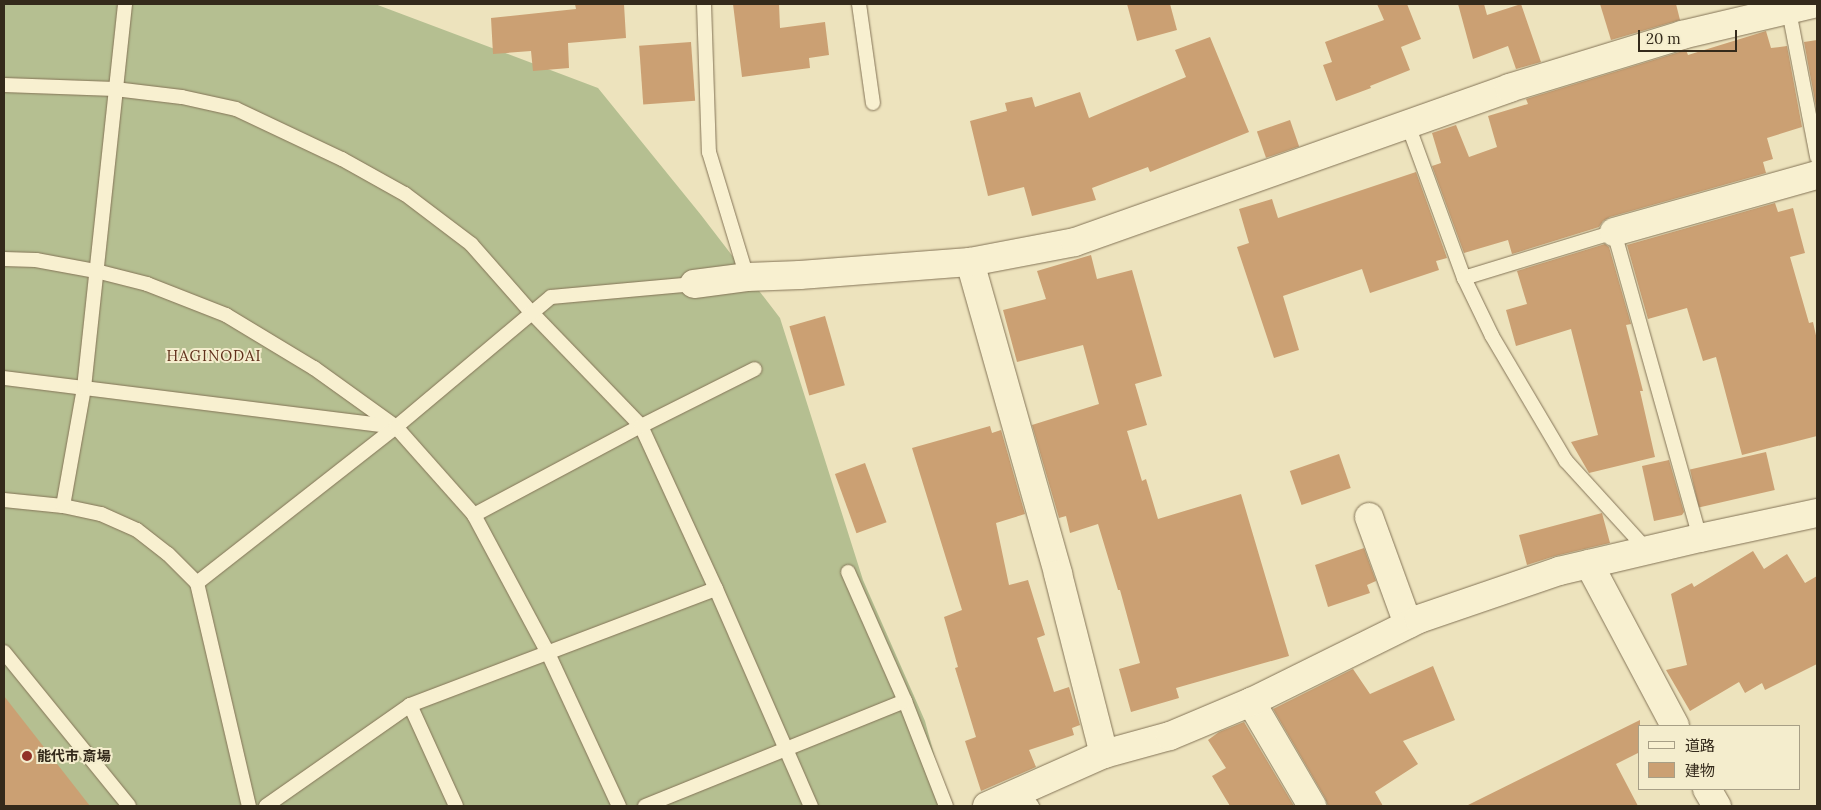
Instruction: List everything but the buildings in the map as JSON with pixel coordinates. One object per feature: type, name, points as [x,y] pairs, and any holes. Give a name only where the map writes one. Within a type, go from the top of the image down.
[{"type":"street","points":[[694,284],[747,277],[800,276],[970,262],[1076,242],[1509,88],[1682,35],[1801,7]]},
{"type":"street","points":[[1614,232],[1817,174]]},
{"type":"street","points":[[970,262],[1058,574],[1104,754]]},
{"type":"street","points":[[987,806],[1026,799],[1104,754],[1170,736],[1251,702],[1408,624],[1559,571],[1817,513]]},
{"type":"street","points":[[1369,517],[1408,624]]},
{"type":"street","points":[[1589,564],[1674,725]]},
{"type":"street","points":[[1251,702],[1312,806]]},
{"type":"street","points":[[1709,790],[1717,806]]},
{"type":"lane","points":[[63,506],[84,388],[125,4]]},
{"type":"lane","points":[[704,4],[709,152],[747,277]]},
{"type":"lane","points":[[859,4],[873,103]]},
{"type":"lane","points":[[1801,7],[1817,157]]},
{"type":"lane","points":[[4,85],[115,89],[182,97],[236,109],[342,159],[405,194],[471,244],[531,312],[641,426],[716,589],[811,806]]},
{"type":"lane","points":[[1408,125],[1464,278],[1492,336],[1566,461],[1648,551]]},
{"type":"lane","points":[[1464,278],[1614,232],[1700,538]]},
{"type":"lane","points":[[4,259],[36,260],[96,271],[147,284],[226,314],[314,368],[396,427],[474,515],[547,651],[619,806]]},
{"type":"lane","points":[[198,583],[396,427],[551,297],[694,284]]},
{"type":"lane","points":[[474,515],[641,426],[755,369]]},
{"type":"lane","points":[[4,378],[396,427]]},
{"type":"lane","points":[[4,500],[63,506],[101,514],[137,530],[168,554],[198,583],[249,806]]},
{"type":"lane","points":[[848,572],[904,700],[946,806]]},
{"type":"lane","points":[[266,806],[410,705],[547,651],[716,589]]},
{"type":"lane","points":[[4,652],[129,806]]},
{"type":"lane","points":[[645,806],[904,700]]},
{"type":"lane","points":[[410,705],[456,806]]},
{"type":"green space","points":[[4,4],[375,4],[598,88],[701,215],[780,318],[863,580],[925,721],[948,806],[4,806]]},
{"type":"place","name":"能代市 斎場","points":[[27,756]]},
{"type":"district","name":"HAGINODAI","points":[[214,356]]}]
